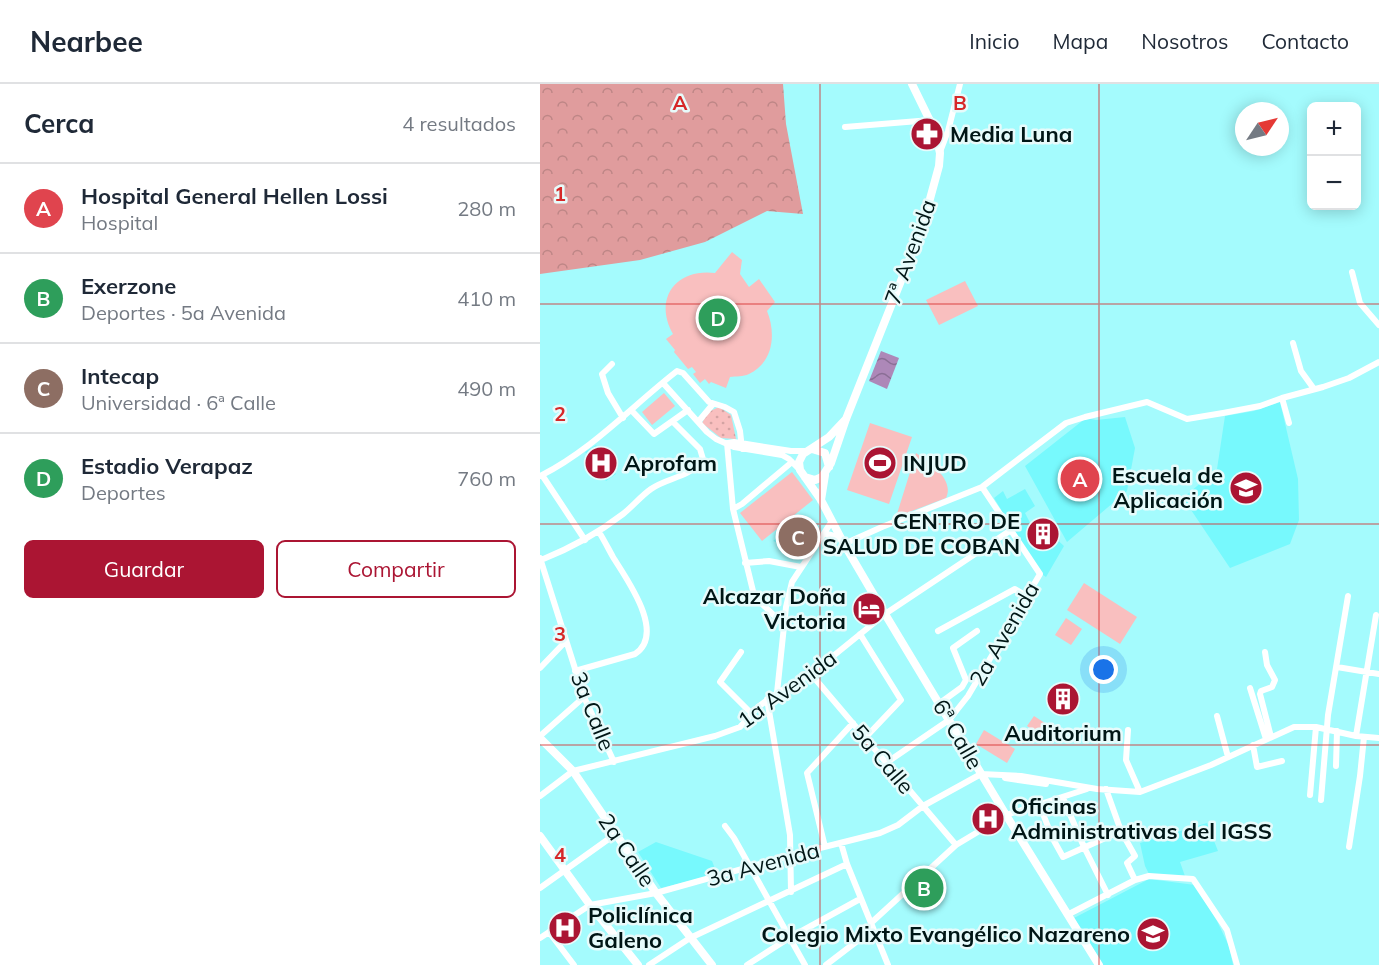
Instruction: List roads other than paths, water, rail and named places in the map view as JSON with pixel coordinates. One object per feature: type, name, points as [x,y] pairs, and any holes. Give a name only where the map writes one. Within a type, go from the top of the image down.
[{"type":"main road","name":"7ª Avenida","points":[[827,471],[922,228],[939,166],[935,131],[912,84]]},
{"type":"main road","name":"7ª Avenida","points":[[809,450],[836,432],[846,419]]},
{"type":"main road","points":[[821,500],[827,471],[825,453],[809,450],[799,462],[802,473],[815,480],[827,471]]},
{"type":"main road","name":"6ª Calle","points":[[802,473],[821,500],[885,614],[1005,815],[1100,965]]},
{"type":"main road","name":"2a Calle","points":[[540,737],[573,771],[656,893],[712,965]]},
{"type":"main road","points":[[540,836],[590,905],[638,965]]},
{"type":"street","points":[[939,153],[945,141],[960,84]]},
{"type":"street","points":[[845,127],[931,120]]},
{"type":"street","points":[[1352,272],[1360,303],[1379,325]]},
{"type":"street","points":[[1293,343],[1301,371],[1314,389]]},
{"type":"street","points":[[824,533],[843,541],[982,487],[1066,423],[1088,416],[1147,402],[1187,419],[1260,406],[1350,378],[1379,362]]},
{"type":"street","points":[[612,364],[602,374],[608,393],[623,418]]},
{"type":"street","points":[[585,540],[541,475],[576,454],[632,411],[677,371],[683,373],[706,400],[734,412],[742,446]]},
{"type":"street","points":[[663,383],[712,436],[727,443],[778,454],[792,462],[802,473]]},
{"type":"street","points":[[1282,398],[1289,423]]},
{"type":"street","points":[[698,422],[712,404]]},
{"type":"street","points":[[632,411],[654,434],[688,410]]},
{"type":"street","points":[[541,559],[599,532],[653,488],[687,474],[697,466],[703,459],[700,449],[673,422]]},
{"type":"street","points":[[727,443],[733,509],[753,591],[758,600],[784,625]]},
{"type":"street","points":[[742,446],[791,451],[809,450]]},
{"type":"street","points":[[733,509],[792,462]]},
{"type":"street","points":[[982,487],[1011,530]]},
{"type":"street","points":[[777,693],[784,625],[792,582],[832,521]]},
{"type":"street","name":"2a Avenida","points":[[886,763],[949,720],[968,696],[1040,574],[1011,530]]},
{"type":"street","name":"1a Avenida","points":[[540,796],[573,771],[715,736],[740,727],[767,699],[811,674],[885,614],[1011,530]]},
{"type":"street","points":[[576,671],[635,654],[642,648],[645,639],[645,620],[642,608],[627,576],[613,558],[599,532]]},
{"type":"street","name":"3a Calle","points":[[541,559],[584,697],[614,762]]},
{"type":"street","points":[[745,563],[770,561],[801,567]]},
{"type":"street","points":[[938,631],[1015,589],[1027,596]]},
{"type":"street","points":[[1321,800],[1326,729],[1348,597]]},
{"type":"street","points":[[1349,847],[1360,776],[1360,737],[1376,615]]},
{"type":"street","points":[[940,703],[962,687],[966,680],[953,648],[977,631]]},
{"type":"street","points":[[860,634],[901,700],[865,738]]},
{"type":"street","points":[[540,668],[566,642]]},
{"type":"street","points":[[741,652],[720,682],[752,714]]},
{"type":"street","points":[[1264,652],[1267,665],[1275,680],[1272,687],[1261,691],[1260,694],[1268,738]]},
{"type":"street","points":[[1337,667],[1367,674],[1379,674]]},
{"type":"street","name":"5a Calle","points":[[811,674],[956,845]]},
{"type":"street","points":[[1250,688],[1268,738]]},
{"type":"street","points":[[540,737],[584,697]]},
{"type":"street","points":[[767,699],[790,835],[791,891]]},
{"type":"street","points":[[1217,716],[1228,757]]},
{"type":"street","points":[[825,847],[808,772],[853,723]]},
{"type":"street","points":[[981,774],[1087,789],[1140,792],[1174,780],[1294,727],[1316,727],[1360,737],[1379,738]]},
{"type":"street","points":[[1310,795],[1316,727]]},
{"type":"street","points":[[1128,730],[1126,760],[1140,792]]},
{"type":"street","points":[[1336,766],[1337,731]]},
{"type":"street","points":[[1252,745],[1257,767],[1282,761]]},
{"type":"street","points":[[981,774],[1020,776],[1097,789]]},
{"type":"street","name":"3a Avenida","points":[[540,938],[590,905],[656,893],[841,843],[898,825],[923,806],[981,774]]},
{"type":"street","points":[[826,965],[872,926],[956,845],[1005,815],[1087,789]]},
{"type":"street","points":[[1106,789],[1121,831],[1135,856],[1127,861],[1135,880]]},
{"type":"street","points":[[1063,798],[1108,895]]},
{"type":"street","points":[[1039,804],[1053,839],[1064,857],[1121,831]]},
{"type":"street","points":[[725,826],[734,838],[805,965]]},
{"type":"street","points":[[540,888],[616,833]]},
{"type":"street","points":[[841,843],[860,899],[888,965]]},
{"type":"street","points":[[649,965],[690,938],[847,864]]},
{"type":"street","points":[[1069,914],[1135,880],[1149,876],[1193,879],[1227,930],[1237,965]]},
{"type":"street","points":[[747,965],[789,938],[860,899]]},
{"type":"street","points":[[549,932],[574,965]]},
{"type":"water","name":"INJUD","points":[[881,351],[899,358],[887,389],[869,381]]},
{"type":"place","name":"Media Luna","points":[[927,134]]},
{"type":"place","name":"Estadio Verapaz","points":[[718,318]]},
{"type":"place","name":"Aprofam","points":[[601,463]]},
{"type":"place","name":"INJUD","points":[[880,463]]},
{"type":"place","name":"Hospital General Hellen Lossi","points":[[1080,479]]},
{"type":"place","name":"Escuela de Aplicación","points":[[1246,488]]},
{"type":"place","name":"CENTRO DE SALUD DE COBAN","points":[[1043,534]]},
{"type":"place","name":"Intecap","points":[[798,537]]},
{"type":"place","name":"Alcazar Doña Victoria","points":[[869,609]]},
{"type":"place","name":"Auditorium","points":[[1063,699]]},
{"type":"place","name":"Oficinas Administrativas del IGSS","points":[[988,819]]},
{"type":"place","name":"Exerzone","points":[[924,888]]},
{"type":"place","name":"Policlínica Galeno","points":[[565,928]]},
{"type":"place","name":"Colegio Mixto Evangélico Nazareno","points":[[1153,934]]}]
